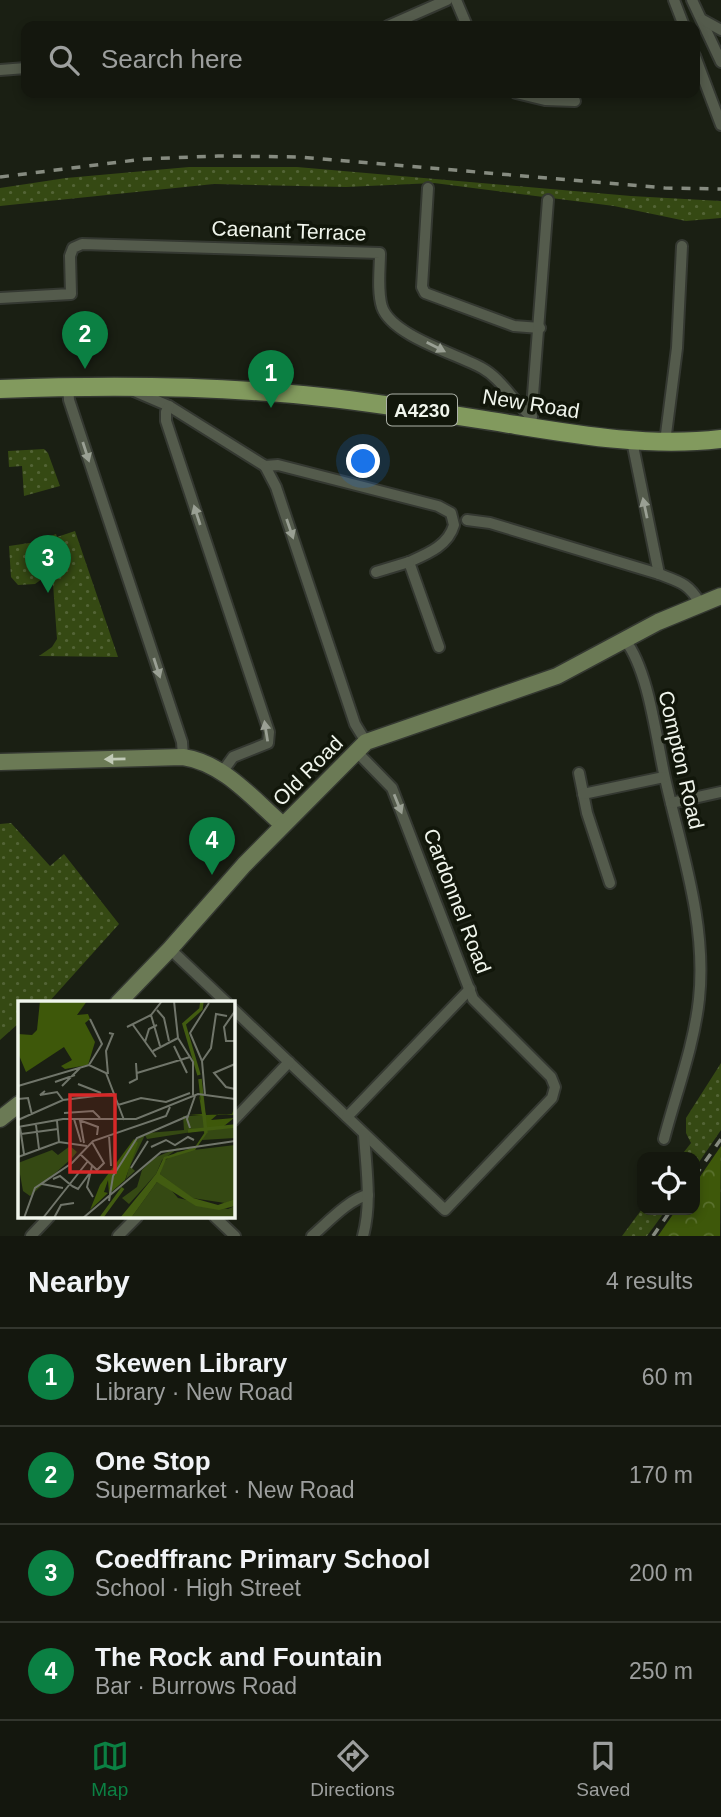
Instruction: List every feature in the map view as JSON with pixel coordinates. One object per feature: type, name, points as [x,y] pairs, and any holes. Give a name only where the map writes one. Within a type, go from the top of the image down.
[{"type":"main road","name":"New Road","points":[[0,389],[122,386],[321,396],[531,422],[632,441],[721,439]]},
{"type":"main road","name":"Old Road","points":[[0,762],[183,757],[201,760],[223,771],[283,825],[361,747],[533,685],[585,662],[701,603],[721,596]]},
{"type":"main road","points":[[120,1001],[283,825]]},
{"type":"main road","points":[[0,1119],[18,1105]]},
{"type":"street","points":[[399,21],[447,0]]},
{"type":"street","points":[[456,0],[465,21]]},
{"type":"street","points":[[674,0],[682,21]]},
{"type":"street","points":[[692,0],[704,20],[721,62]]},
{"type":"street","points":[[704,20],[721,30]]},
{"type":"street","points":[[0,70],[21,68]]},
{"type":"street","points":[[700,68],[721,125]]},
{"type":"street","points":[[537,98],[575,102]]},
{"type":"street","points":[[428,188],[422,287],[425,293],[514,326],[540,328]]},
{"type":"street","points":[[531,422],[548,200]]},
{"type":"street","name":"Caenant Terrace","points":[[0,298],[71,294],[70,256],[73,248],[82,244],[380,253],[383,307],[389,318],[402,329],[494,376],[531,422]]},
{"type":"street","points":[[666,442],[677,348],[682,246]]},
{"type":"street","points":[[68,386],[69,400],[182,742],[183,757]]},
{"type":"street","points":[[122,386],[169,406],[265,466],[278,465],[413,499],[451,513],[454,525],[443,543],[433,552],[376,572]]},
{"type":"street","points":[[169,406],[166,421],[269,732],[268,743],[233,757],[223,771]]},
{"type":"street","points":[[632,441],[659,574]]},
{"type":"street","name":"Cardonnel Road","points":[[265,466],[276,487],[361,747],[392,788],[470,989],[347,1117]]},
{"type":"street","points":[[467,520],[490,523],[659,574],[684,583],[692,589],[701,603]]},
{"type":"street","points":[[409,562],[439,647]]},
{"type":"street","name":"Compton Road","points":[[625,640],[637,660],[692,891],[700,944],[701,979],[696,1021],[664,1139]]},
{"type":"street","points":[[579,773],[610,883]]},
{"type":"street","points":[[583,794],[664,776]]},
{"type":"street","points":[[671,803],[721,792]]},
{"type":"street","points":[[170,949],[225,1001]]},
{"type":"street","points":[[234,1010],[445,1210],[552,1098],[555,1087],[551,1077],[480,1008],[470,989]]},
{"type":"street","points":[[234,1120],[289,1062]]},
{"type":"street","points":[[363,1236],[368,1220],[364,1134]]},
{"type":"street","points":[[312,1236],[339,1212],[362,1196],[368,1195]]},
{"type":"street","points":[[31,1236],[48,1218]]},
{"type":"street","points":[[118,1236],[136,1218]]},
{"type":"street","points":[[216,1218],[235,1236]]},
{"type":"green space","points":[[189,167],[297,167],[631,196],[721,201],[721,218],[686,221],[614,206],[434,183],[346,187],[214,184],[0,206],[0,188],[66,178]]},
{"type":"green space","points":[[44,449],[60,486],[24,496],[22,466],[9,467],[8,451]]},
{"type":"green space","points":[[75,531],[118,657],[39,656],[52,647],[57,639],[53,584],[42,579],[35,584],[18,585],[11,577],[9,546]]},
{"type":"green space","points":[[11,823],[50,866],[64,854],[119,924],[50,1001],[18,1001],[18,1024],[0,1040],[0,824]]},
{"type":"green space","points":[[721,1063],[721,1130],[700,1161],[700,1152],[684,1152],[691,1143],[686,1133],[686,1118]]},
{"type":"green space","points":[[721,1146],[720,1236],[658,1236],[673,1215],[700,1215],[700,1177]]},
{"type":"green space","points":[[638,1215],[662,1215],[647,1236],[622,1236]]},
{"type":"railway","points":[[0,177],[144,159],[300,157],[665,188],[721,189]]},
{"type":"railway","points":[[700,1169],[721,1139]]},
{"type":"railway","points":[[653,1236],[668,1215]]},
{"type":"place","name":"One Stop","points":[[85,369]]},
{"type":"place","name":"Skewen Library","points":[[271,408]]},
{"type":"place","name":"Coedffranc Primary School","points":[[48,593]]},
{"type":"place","name":"The Rock and Fountain","points":[[212,875]]}]
